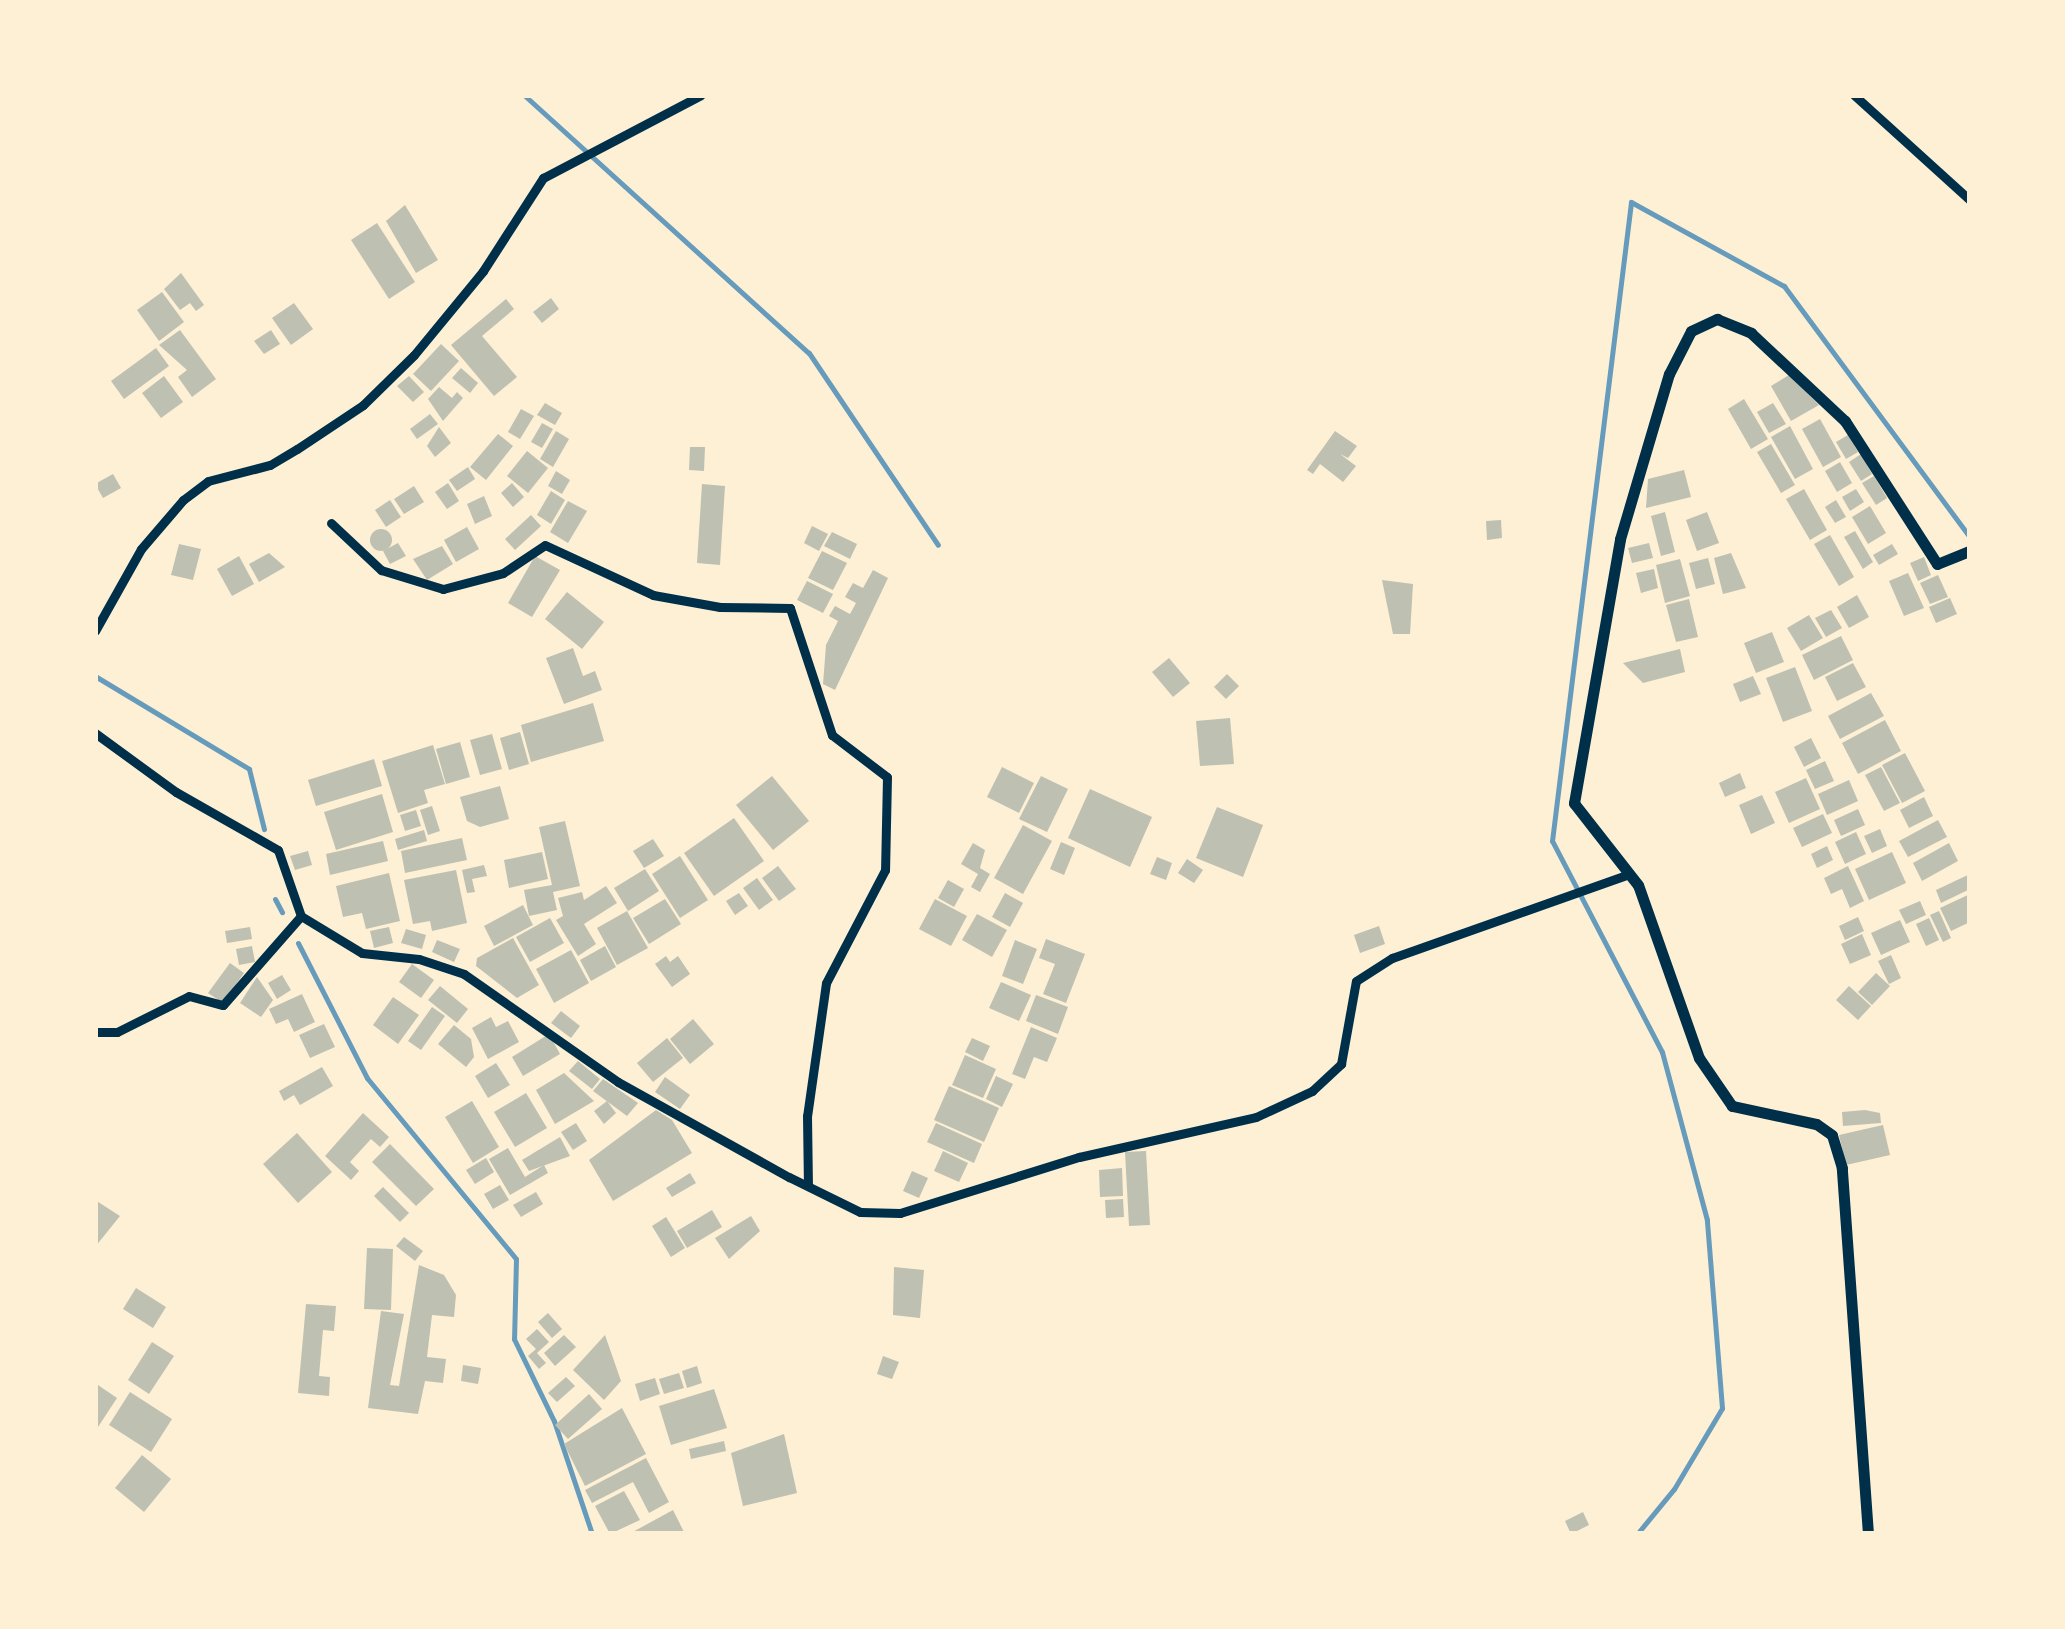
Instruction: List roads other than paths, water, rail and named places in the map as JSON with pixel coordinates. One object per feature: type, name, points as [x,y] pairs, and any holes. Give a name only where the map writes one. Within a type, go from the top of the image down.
[{"type":"street","points":[[95,631],[122,579],[164,522],[208,480],[270,464],[363,406],[464,294],[543,178],[701,95]]},
{"type":"street","points":[[1854,95],[1970,200]]},
{"type":"street","points":[[1868,1534],[1842,1168],[1832,1135],[1816,1124],[1732,1106],[1699,1058],[1629,874],[1574,803],[1620,538],[1669,374],[1692,331],[1718,319],[1751,333],[1844,421],[1937,564],[1970,550]]},
{"type":"street","points":[[331,523],[380,570],[443,588],[503,573],[545,545],[653,594],[720,608],[790,608],[832,735],[887,777],[885,870],[826,983],[807,1116],[808,1184]]},
{"type":"street","points":[[95,733],[176,792],[278,850],[301,916],[339,942],[362,953],[419,959],[464,974],[618,1082],[860,1212],[900,1213],[1078,1157],[1256,1118],[1312,1090],[1342,1064],[1356,982],[1392,958],[1629,874]]},
{"type":"street","points":[[95,1032],[118,1032],[189,996],[224,1005],[301,916]]},
{"type":"waterway","points":[[524,95],[809,353],[938,545]]},
{"type":"waterway","points":[[1637,1534],[1674,1489],[1722,1408],[1707,1220],[1662,1052],[1552,841],[1631,202],[1784,286],[1970,537]]},
{"type":"waterway","points":[[95,676],[249,769],[264,829]]},
{"type":"waterway","points":[[275,899],[282,912]]},
{"type":"waterway","points":[[298,943],[367,1078],[516,1259],[514,1339],[554,1421],[592,1534]]}]
